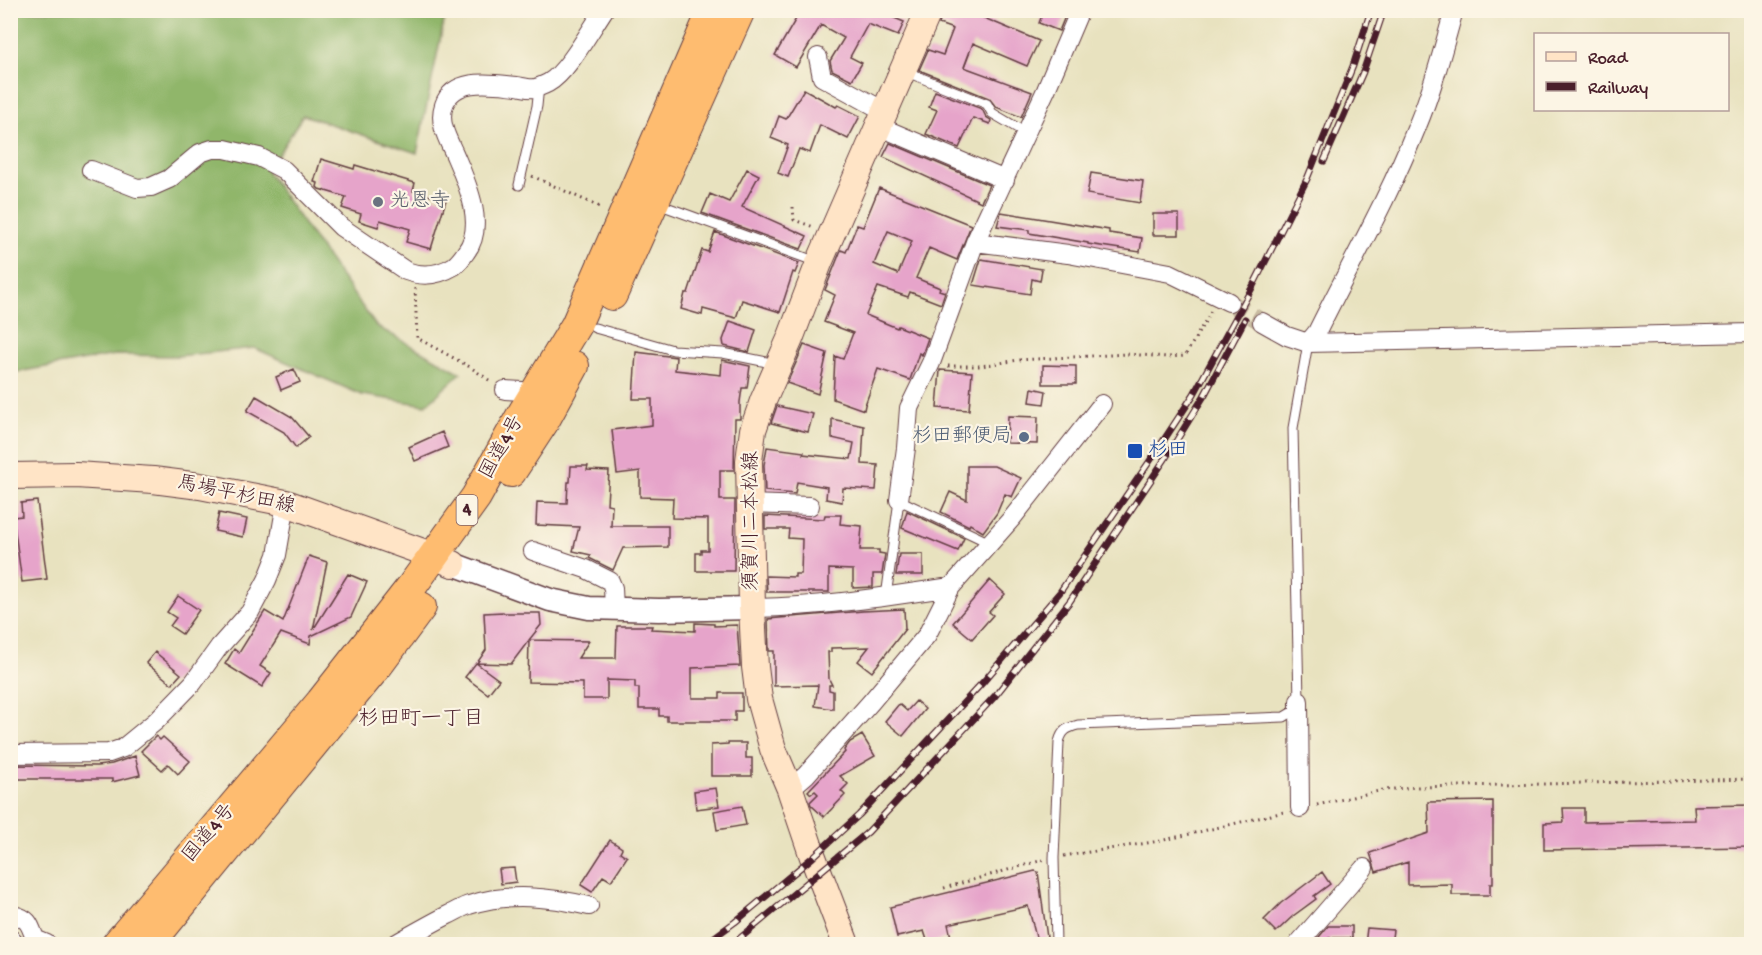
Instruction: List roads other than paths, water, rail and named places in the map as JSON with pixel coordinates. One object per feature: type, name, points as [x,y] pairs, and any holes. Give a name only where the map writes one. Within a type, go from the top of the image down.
[{"type":"highway","name":"国道4号","points":[[149,945],[378,665],[443,560],[476,497],[519,394],[576,325],[713,10]]},
{"type":"highway","name":"国道4号","points":[[117,945],[443,560],[543,423],[595,328],[740,10]]},
{"type":"main road","name":"須賀川二本松線","points":[[846,945],[790,789],[773,749],[759,699],[752,608],[749,461],[753,430],[778,364],[819,263],[929,10]]},
{"type":"main road","name":"馬場平杉田線","points":[[10,476],[76,475],[153,480],[200,486],[286,504],[443,560]]},
{"type":"street","points":[[91,170],[137,188],[151,187],[170,179],[200,153],[212,148],[259,157],[284,170],[341,227],[406,271],[415,274],[431,274],[447,270],[458,263],[470,247],[475,233],[475,214],[444,131],[442,113],[447,98],[454,91],[471,84],[533,88],[552,80],[567,65],[604,10]]},
{"type":"street","points":[[899,500],[909,408],[931,363],[975,242],[1046,90],[1080,10]]},
{"type":"street","points":[[1308,344],[1317,332],[1416,130],[1434,80],[1454,10]]},
{"type":"street","points":[[818,57],[822,77],[881,119],[1005,180]]},
{"type":"street","points":[[975,242],[1068,254],[1170,273],[1224,300]]},
{"type":"street","points":[[1262,322],[1287,336],[1308,344],[1752,333]]},
{"type":"street","points":[[790,789],[806,775],[871,702],[927,635],[951,587],[1057,463],[1102,404]]},
{"type":"street","points":[[10,754],[109,753],[123,748],[156,721],[193,683],[219,647],[250,612],[277,555],[286,504]]},
{"type":"street","points":[[750,504],[810,506]]},
{"type":"street","points":[[533,551],[586,569],[610,581],[613,588],[614,609]]},
{"type":"street","points":[[443,560],[550,600],[589,608],[792,607],[886,597],[951,587]]},
{"type":"street","points":[[1299,701],[1300,808]]},
{"type":"street","points":[[1298,945],[1364,868]]},
{"type":"street","points":[[395,945],[423,927],[469,905],[506,897],[539,897],[589,906]]},
{"type":"street","points":[[10,917],[13,915],[22,917],[30,924],[35,939],[47,945]]},
{"type":"street","points":[[10,938],[15,945]]},
{"type":"lane","points":[[904,71],[987,104],[992,113],[1026,133]]},
{"type":"lane","points":[[519,185],[537,106],[539,86]]},
{"type":"lane","points":[[653,203],[819,263]]},
{"type":"lane","points":[[595,328],[672,350],[723,352],[778,364]]},
{"type":"lane","points":[[1056,945],[1054,858],[1061,734],[1067,728],[1078,724],[1284,717],[1294,711],[1299,701],[1293,428],[1308,344]]},
{"type":"lane","points":[[886,597],[899,500],[990,543]]},
{"type":"tunnel","points":[[1229,302],[1262,322]]},
{"type":"railway","points":[[705,944],[813,857],[859,815],[984,681],[1060,592],[1194,394],[1253,286],[1307,179],[1353,66],[1371,10]]},
{"type":"railway","points":[[1324,161],[1363,72],[1384,10]]},
{"type":"railway","points":[[733,944],[868,832],[995,696],[1070,601],[1165,459],[1204,396],[1245,319]]},
{"type":"place","name":"光恩寺","points":[[378,202]]},
{"type":"place","name":"杉田郵便局","points":[[1024,437]]},
{"type":"place","name":"杉田","points":[[1135,451]]},
{"type":"district","name":"杉田町一丁目","points":[[421,720]]}]
